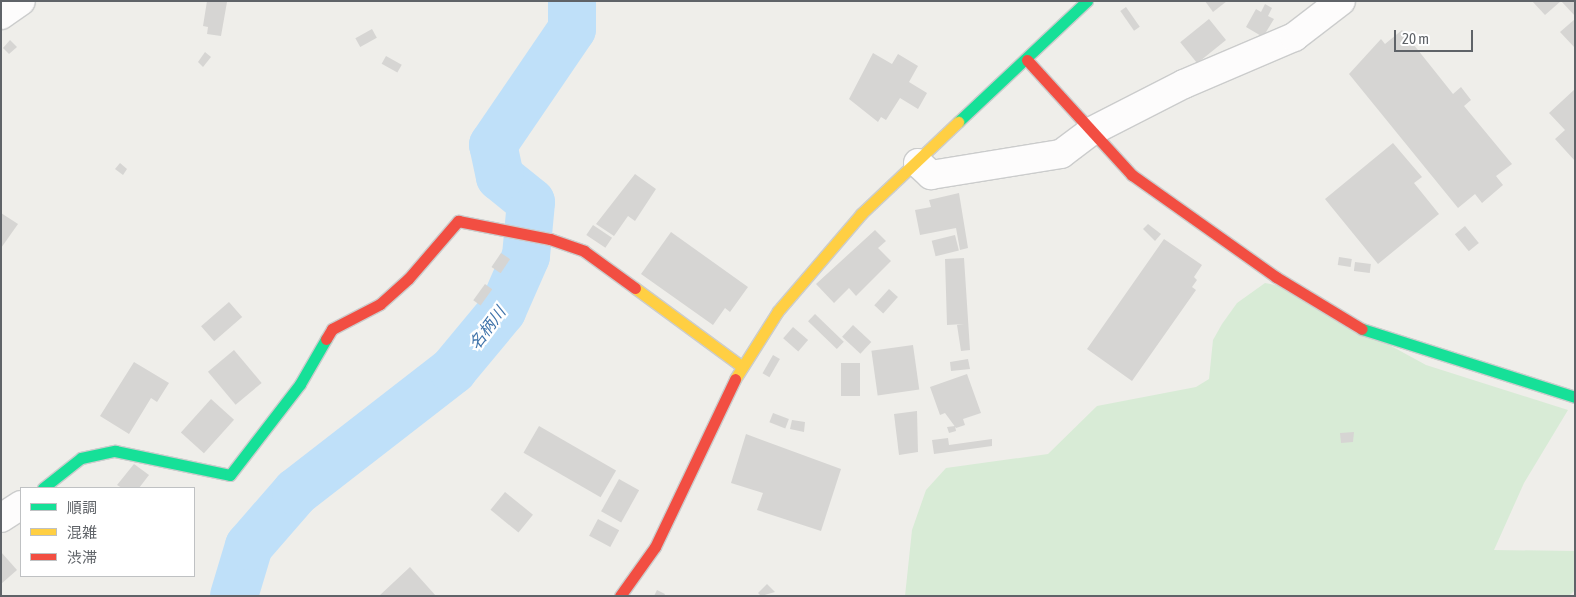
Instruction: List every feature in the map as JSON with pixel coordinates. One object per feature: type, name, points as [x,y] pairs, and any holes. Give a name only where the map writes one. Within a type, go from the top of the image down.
[{"type":"street","points":[[1,15],[21,1]]},
{"type":"street","points":[[620,596],[655,547],[741,366],[820,260],[1087,1]]},
{"type":"street","points":[[918,163],[931,175],[1061,154],[1090,132],[1184,84],[1294,37],[1341,1]]},
{"type":"street","points":[[1027,60],[1090,132],[1132,175],[1194,222],[1366,331],[1575,397]]},
{"type":"street","points":[[44,487],[81,458],[114,451],[230,474],[300,384],[332,329],[380,304],[408,279],[458,221],[537,236],[584,252],[615,270],[741,366]]},
{"type":"street","points":[[1,518],[20,506]]},
{"type":"green space","points":[[1265,283],[1281,286],[1426,365],[1568,410],[1524,483],[1494,550],[1575,551],[1575,590],[1569,596],[905,596],[912,530],[926,490],[946,468],[1048,454],[1097,406],[1196,387],[1209,379],[1213,340],[1222,324],[1237,303]]},
{"type":"building","points":[[207,1],[227,2],[221,36],[207,34],[208,27],[203,26]]},
{"type":"building","points":[[1205,1],[1227,1],[1213,12]]},
{"type":"building","points":[[1532,1],[1561,1],[1545,15]]},
{"type":"building","points":[[1561,1],[1575,1],[1575,16]]},
{"type":"building","points":[[1265,4],[1272,8],[1268,16],[1274,19],[1263,37],[1246,27],[1256,9],[1261,12]]},
{"type":"building","points":[[1126,7],[1140,27],[1134,31],[1120,11]]},
{"type":"building","points":[[1209,19],[1226,40],[1197,63],[1180,42]]},
{"type":"building","points":[[1575,19],[1575,48],[1560,32]]},
{"type":"building","points":[[372,29],[377,38],[360,47],[355,38]]},
{"type":"building","points":[[1402,30],[1453,94],[1461,87],[1471,100],[1464,106],[1512,164],[1496,176],[1503,185],[1482,203],[1475,194],[1458,208],[1349,74],[1381,39],[1385,44]]},
{"type":"building","points":[[10,40],[17,47],[9,54],[3,48]]},
{"type":"building","points":[[205,52],[211,57],[203,67],[198,62]]},
{"type":"building","points":[[873,53],[892,64],[898,54],[918,66],[909,82],[927,93],[918,109],[900,98],[886,120],[881,117],[878,122],[849,99]]},
{"type":"building","points":[[386,56],[402,65],[397,73],[382,64]]},
{"type":"building","points":[[1575,89],[1575,161],[1555,139],[1565,130],[1549,113]]},
{"type":"building","points":[[1393,143],[1422,177],[1414,183],[1439,214],[1378,264],[1325,199]]},
{"type":"building","points":[[120,163],[127,169],[123,175],[115,169]]},
{"type":"building","points":[[635,174],[656,189],[635,221],[628,216],[614,236],[596,224]]},
{"type":"building","points":[[959,193],[968,248],[960,250],[956,228],[920,235],[915,210],[931,207],[929,200]]},
{"type":"building","points":[[1,213],[18,224],[1,248]]},
{"type":"building","points":[[1148,224],[1161,234],[1155,241],[1143,229]]},
{"type":"building","points":[[593,225],[612,238],[605,248],[586,235]]},
{"type":"building","points":[[1465,226],[1479,243],[1469,251],[1455,234]]},
{"type":"building","points":[[875,230],[886,241],[878,248],[891,261],[856,296],[849,288],[834,303],[816,284]]},
{"type":"building","points":[[671,232],[748,287],[730,312],[725,308],[713,325],[641,274]]},
{"type":"building","points":[[955,235],[959,251],[936,256],[932,241]]},
{"type":"building","points":[[1164,239],[1202,265],[1194,277],[1197,280],[1192,287],[1196,290],[1132,381],[1087,349]]},
{"type":"building","points":[[501,253],[510,259],[501,273],[491,267]]},
{"type":"building","points":[[1339,257],[1352,259],[1351,267],[1338,265]]},
{"type":"building","points":[[964,258],[970,350],[961,351],[957,325],[964,324],[947,325],[945,259]]},
{"type":"building","points":[[1355,262],[1371,264],[1370,273],[1354,271]]},
{"type":"building","points":[[485,284],[492,289],[481,305],[473,300]]},
{"type":"building","points":[[889,289],[898,297],[883,313],[874,305]]},
{"type":"building","points":[[229,302],[242,317],[214,341],[201,326]]},
{"type":"building","points":[[815,314],[844,342],[837,349],[808,321]]},
{"type":"building","points":[[853,325],[871,342],[860,354],[842,337]]},
{"type":"building","points":[[793,327],[808,340],[798,351],[783,338]]},
{"type":"building","points":[[913,345],[919,390],[878,395],[871,351]]},
{"type":"building","points":[[234,350],[262,383],[236,405],[208,372]]},
{"type":"building","points":[[773,355],[780,359],[769,377],[762,373]]},
{"type":"building","points":[[968,359],[970,369],[951,371],[950,362]]},
{"type":"building","points":[[134,362],[169,383],[157,402],[151,398],[129,434],[100,416]]},
{"type":"building","points":[[841,363],[860,363],[860,396],[841,396]]},
{"type":"building","points":[[967,374],[981,413],[963,419],[965,425],[956,428],[945,413],[940,415],[930,387]]},
{"type":"building","points":[[211,399],[234,420],[204,453],[181,432]]},
{"type":"building","points":[[917,411],[918,452],[899,455],[894,414]]},
{"type":"building","points":[[773,413],[789,419],[785,428],[769,422]]},
{"type":"building","points":[[792,420],[805,422],[804,432],[790,429]]},
{"type":"building","points":[[539,426],[616,470],[601,497],[524,453]]},
{"type":"building","points":[[955,426],[956,431],[949,433],[947,427]]},
{"type":"building","points":[[1354,432],[1353,442],[1341,443],[1340,433]]},
{"type":"building","points":[[746,434],[841,469],[821,531],[757,510],[763,493],[731,483]]},
{"type":"building","points":[[948,438],[949,445],[992,439],[992,446],[934,454],[932,440]]},
{"type":"building","points":[[134,464],[149,475],[140,487],[120,487],[117,485]]},
{"type":"building","points":[[619,479],[639,490],[621,523],[601,511]]},
{"type":"building","points":[[505,492],[533,515],[519,533],[491,510]]},
{"type":"building","points":[[598,519],[619,530],[610,547],[589,536]]},
{"type":"building","points":[[1,552],[17,570],[1,584]]},
{"type":"building","points":[[410,567],[436,596],[379,596]]},
{"type":"building","points":[[767,584],[775,592],[761,596],[758,593]]},
{"type":"building","points":[[657,590],[665,594],[664,596],[654,596]]},
{"type":"waterway","name":"名柄川","points":[[234,596],[249,546],[296,492],[453,370],[502,311],[526,256],[531,202],[500,177],[493,145],[572,29],[572,1]]},
{"type":"traffic: fast","points":[[958,122],[1087,1]]},
{"type":"traffic: fast","points":[[1362,329],[1575,397]]},
{"type":"traffic: fast","points":[[44,487],[81,458],[115,451],[230,475],[300,384],[326,339]]},
{"type":"traffic: slow","points":[[735,379],[778,311],[861,214],[958,122]]},
{"type":"traffic: slow","points":[[635,288],[741,366]]},
{"type":"traffic: jam","points":[[1027,60],[1132,175],[1276,277],[1362,329]]},
{"type":"traffic: jam","points":[[326,339],[332,329],[380,304],[408,279],[458,221],[550,239],[584,251],[635,288]]},
{"type":"traffic: jam","points":[[620,596],[655,547],[735,379]]}]
